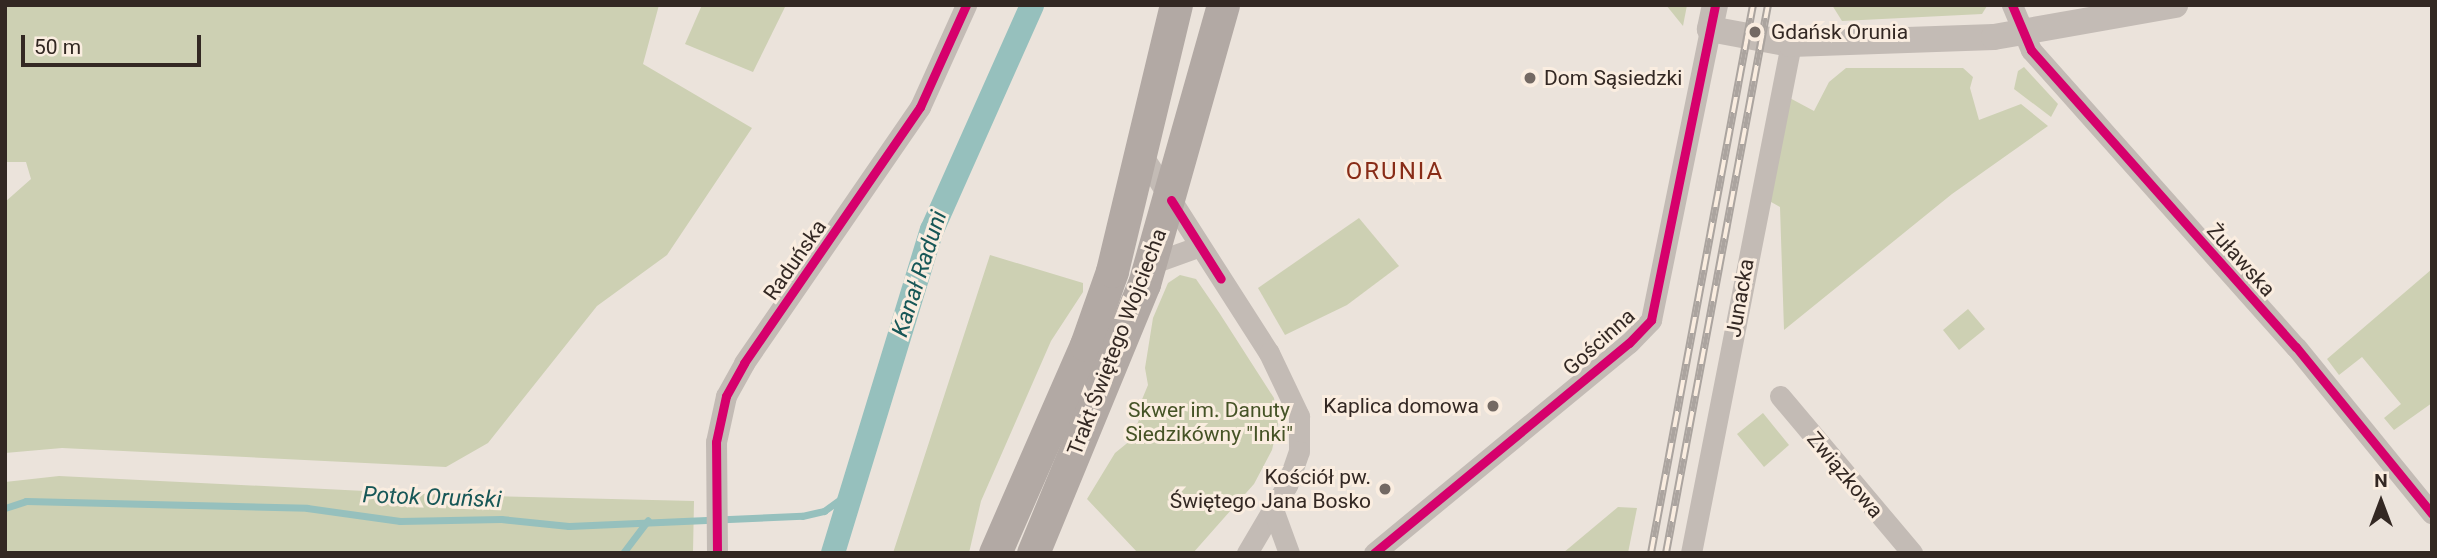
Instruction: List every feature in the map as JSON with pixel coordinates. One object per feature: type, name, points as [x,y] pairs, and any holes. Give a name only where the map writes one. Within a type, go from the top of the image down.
[{"type":"main road","name":"Trakt Świętego Wojciecha","points":[[995,553],[1086,345],[1112,271],[1177,5]]},
{"type":"main road","name":"Trakt Świętego Wojciecha","points":[[1033,553],[1150,264],[1171,200],[1223,5]]},
{"type":"street","name":"Raduńska","points":[[717,543],[716,442],[726,396],[744,363],[920,107],[966,5]]},
{"type":"street","points":[[2012,5],[2021,34]]},
{"type":"street","points":[[1712,17],[1791,44],[1945,41],[2021,34],[2175,5]]},
{"type":"street","name":"Gościnna","points":[[1374,553],[1608,361],[1651,320],[1712,17]]},
{"type":"street","name":"Żuławska","points":[[2021,34],[2078,105],[2296,347],[2432,514]]},
{"type":"street","name":"Junacka","points":[[1691,553],[1791,44]]},
{"type":"street","points":[[1141,153],[1276,364],[1299,416],[1299,451],[1274,512],[1247,553]]},
{"type":"street","points":[[1150,264],[1200,246]]},
{"type":"street","name":"Związkowa","points":[[1780,396],[1912,553]]},
{"type":"street","points":[[1274,512],[1289,553]]},
{"type":"green space","points":[[5,5],[659,5],[643,64],[752,128],[667,255],[597,306],[488,443],[446,467],[62,448],[5,453],[5,202],[31,179],[26,162],[5,162]]},
{"type":"green space","points":[[702,5],[786,5],[753,72],[685,44]]},
{"type":"green space","points":[[1666,5],[1687,5],[1683,26]]},
{"type":"green space","points":[[1832,5],[1987,6],[1982,14],[1842,21]]},
{"type":"green space","points":[[2024,67],[2058,104],[2051,117],[2014,89],[2018,71]]},
{"type":"green space","points":[[1846,68],[1963,68],[1973,77],[1970,88],[1979,120],[2021,104],[2048,126],[1952,194],[1784,330],[1780,207],[1764,198],[1786,96],[1814,111],[1829,82]]},
{"type":"green space","points":[[1359,218],[1399,266],[1347,305],[1285,335],[1258,288]]},
{"type":"green space","points":[[990,255],[1083,283],[1083,292],[1051,341],[981,501],[969,553],[893,553]]},
{"type":"green space","points":[[2432,269],[2432,403],[2394,430],[2384,418],[2401,404],[2362,357],[2339,375],[2327,359]]},
{"type":"green space","name":"Skwer im. Danuty Siedzikówny \"Inki\"","points":[[1180,275],[1196,279],[1220,314],[1274,398],[1278,424],[1272,450],[1254,484],[1193,553],[1138,553],[1087,499],[1115,453],[1131,440],[1140,417],[1136,414],[1148,385],[1145,368],[1153,318],[1168,283]]},
{"type":"green space","points":[[1968,309],[1985,329],[1959,350],[1943,330]]},
{"type":"green space","points":[[1763,413],[1789,445],[1764,467],[1737,434]]},
{"type":"green space","points":[[59,476],[446,495],[694,501],[693,553],[5,553],[5,482]]},
{"type":"green space","points":[[1618,507],[1637,508],[1628,553],[1563,553]]},
{"type":"waterway","name":"Kanał Raduni","points":[[833,553],[932,230],[1032,5]]},
{"type":"waterway","name":"Potok Oruński","points":[[5,508],[26,501],[307,508],[400,521],[501,519],[569,526],[802,516],[824,511],[852,491]]},
{"type":"waterway","points":[[623,553],[648,520]]},
{"type":"railway","points":[[1651,553],[1753,5]]},
{"type":"railway","points":[[1666,553],[1768,5]]},
{"type":"cycle path","points":[[717,553],[716,442],[726,396],[744,363],[920,107],[966,5]]},
{"type":"cycle path","points":[[1374,553],[1629,343],[1651,320],[1715,5]]},
{"type":"cycle path","points":[[2012,5],[2031,50],[2296,347],[2432,514]]},
{"type":"cycle path","points":[[1171,200],[1221,279]]},
{"type":"place","name":"Gdańsk Orunia","points":[[1755,32]]},
{"type":"place","name":"Dom Sąsiedzki","points":[[1530,78]]},
{"type":"place","name":"Kaplica domowa","points":[[1493,406]]},
{"type":"place","name":"Kościół pw. Świętego Jana Bosko","points":[[1385,489]]},
{"type":"district","name":"ORUNIA","points":[[1395,172]]}]
